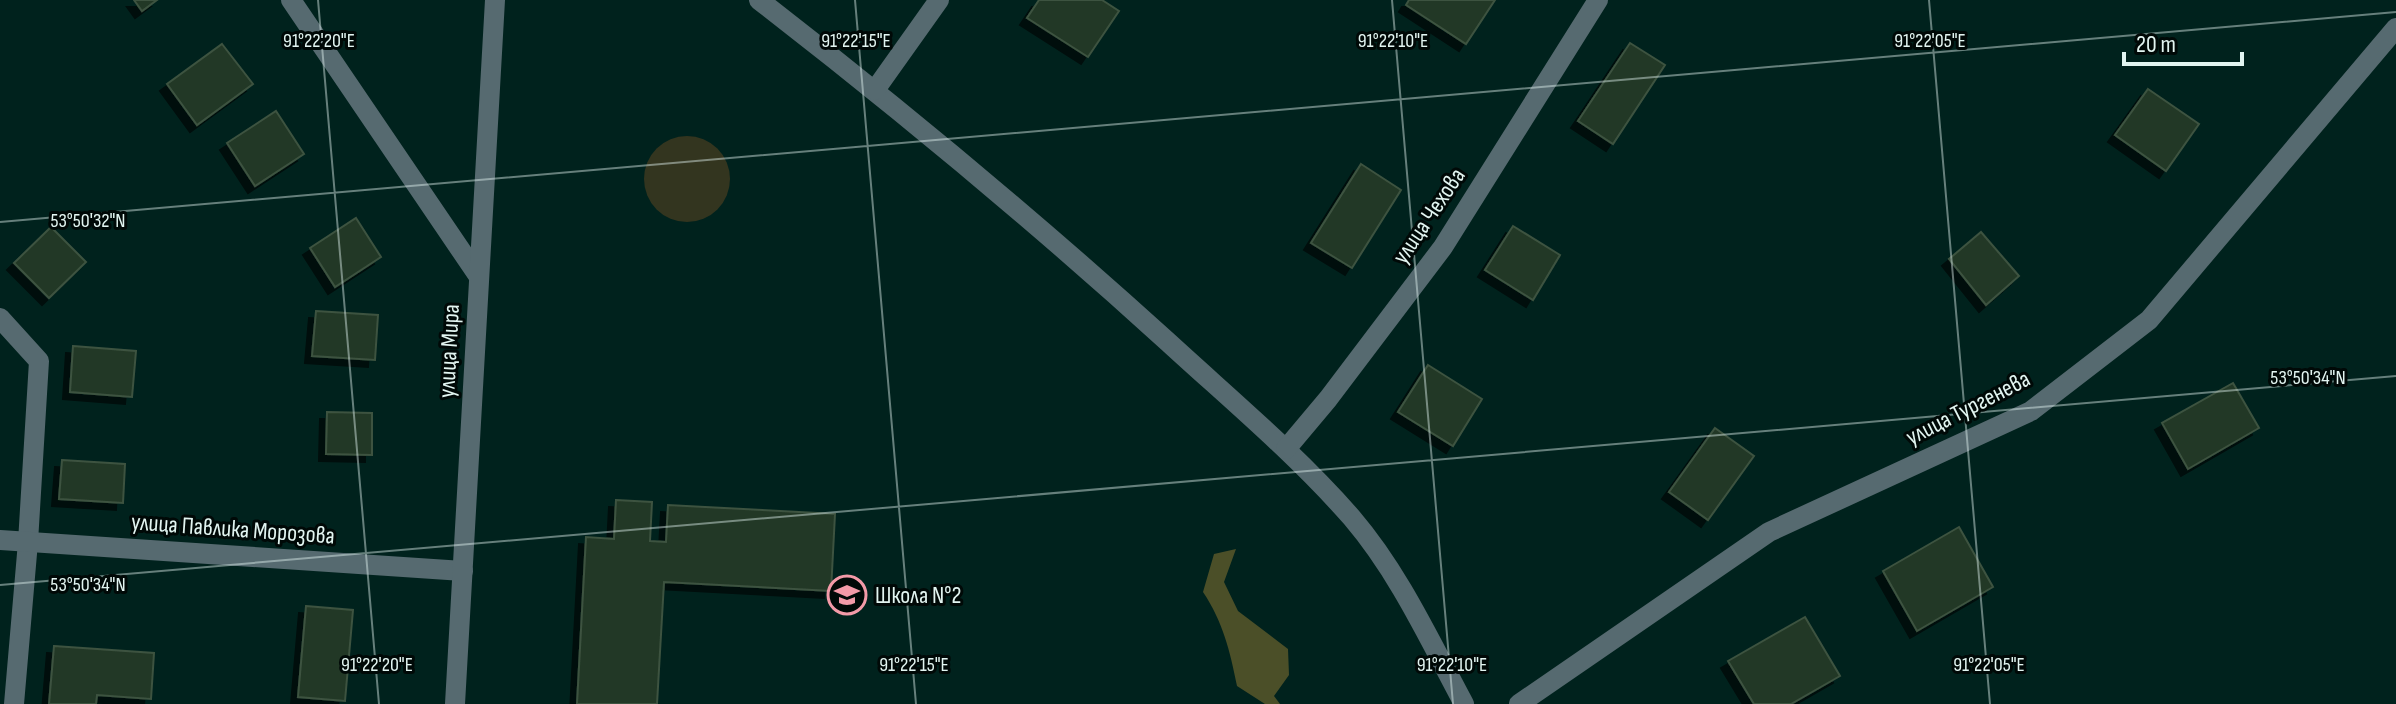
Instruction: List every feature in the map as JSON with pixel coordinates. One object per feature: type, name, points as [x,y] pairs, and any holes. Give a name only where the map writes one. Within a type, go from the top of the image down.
[{"type":"street","points":[[291,0],[479,277]]},
{"type":"street","name":"улица Мира","points":[[455,704],[495,0]]},
{"type":"street","points":[[759,0],[875,90],[1052,237],[1286,449],[1353,519],[1393,573],[1464,704]]},
{"type":"street","points":[[875,90],[939,0]]},
{"type":"street","name":"улица Чехова","points":[[1286,449],[1328,399],[1443,247],[1598,0]]},
{"type":"street","name":"улица Тургенева","points":[[1519,704],[1769,532],[2031,411],[2055,393],[2149,320],[2396,28]]},
{"type":"street","points":[[0,318],[39,361],[14,704]]},
{"type":"street","name":"улица Павлика Морозова","points":[[0,540],[463,571]]},
{"type":"green space","points":[[679,136],[695,136],[718,148],[727,162],[730,179],[727,196],[718,210],[695,222],[679,222],[663,215],[651,203],[644,187],[644,171],[651,155],[663,143]]},
{"type":"green space","points":[[1236,549],[1224,582],[1238,611],[1288,649],[1289,675],[1274,696],[1280,704],[1265,704],[1237,686],[1225,637],[1203,592],[1214,554]]},
{"type":"building","points":[[134,0],[157,0],[142,11]]},
{"type":"building","points":[[1039,0],[1102,0],[1119,11],[1088,57],[1027,18]]},
{"type":"building","points":[[1409,0],[1495,0],[1466,44],[1406,5]]},
{"type":"building","points":[[1630,43],[1665,65],[1613,144],[1578,121]]},
{"type":"building","points":[[222,44],[253,84],[197,125],[167,84]]},
{"type":"building","points":[[2148,89],[2199,124],[2166,171],[2115,135]]},
{"type":"building","points":[[276,111],[304,154],[255,186],[227,143]]},
{"type":"building","points":[[1361,164],[1401,190],[1352,268],[1311,243]]},
{"type":"building","points":[[356,218],[381,257],[335,287],[310,248]]},
{"type":"building","points":[[1513,226],[1560,255],[1533,300],[1485,270]]},
{"type":"building","points":[[51,227],[86,262],[49,298],[14,263]]},
{"type":"building","points":[[1981,232],[2019,276],[1986,305],[1949,259]]},
{"type":"building","points":[[316,311],[378,315],[375,360],[312,356]]},
{"type":"building","points":[[73,346],[136,351],[132,397],[70,392]]},
{"type":"building","points":[[1428,365],[1482,399],[1453,446],[1398,412]]},
{"type":"building","points":[[2233,383],[2259,428],[2188,469],[2162,423]]},
{"type":"building","points":[[327,412],[372,413],[372,455],[326,454]]},
{"type":"building","points":[[1715,428],[1754,456],[1708,520],[1669,492]]},
{"type":"building","points":[[62,460],[125,464],[123,503],[59,499]]},
{"type":"building","points":[[616,500],[652,502],[650,541],[666,542],[668,505],[835,514],[831,591],[664,582],[657,704],[577,704],[586,537],[614,539]]},
{"type":"building","points":[[1959,527],[1993,587],[1917,631],[1883,571]]},
{"type":"building","points":[[306,606],[353,610],[345,701],[298,697]]},
{"type":"building","points":[[1805,617],[1840,676],[1791,704],[1754,704],[1728,661]]},
{"type":"building","points":[[54,646],[154,653],[151,699],[97,695],[96,704],[49,704]]},
{"type":"place","name":"Школа N°2","points":[[847,595]]}]
